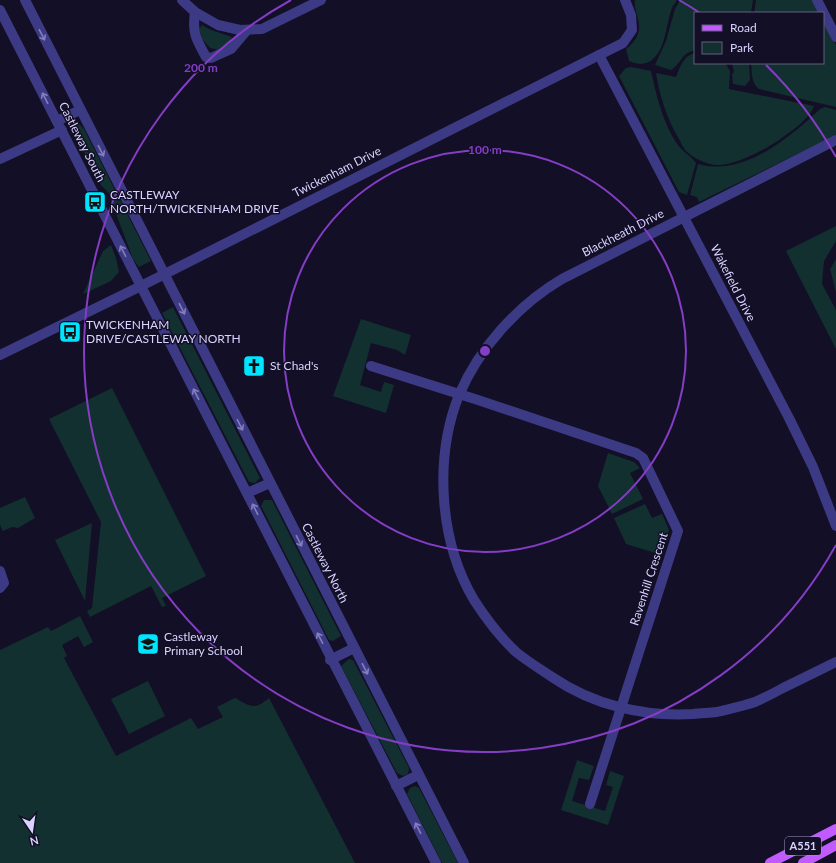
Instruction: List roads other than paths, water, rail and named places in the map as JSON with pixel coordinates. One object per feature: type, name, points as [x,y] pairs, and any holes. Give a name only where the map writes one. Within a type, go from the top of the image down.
[{"type":"main road","name":"A551","points":[[770,863],[836,828]]},
{"type":"main road","name":"A551","points":[[803,863],[836,845]]},
{"type":"street","name":"Castleway South","points":[[25,0],[164,274]]},
{"type":"street","points":[[182,0],[195,12],[218,25],[240,30],[262,29],[321,0]]},
{"type":"street","name":"Twickenham Drive","points":[[0,355],[141,286],[623,43],[632,30],[631,15],[624,0]]},
{"type":"street","points":[[817,0],[823,12]]},
{"type":"street","name":"Castleway South","points":[[0,10],[141,286]]},
{"type":"street","points":[[195,12],[193,24],[196,38],[206,57],[211,58],[231,49],[247,30]]},
{"type":"street","points":[[824,14],[836,37]]},
{"type":"street","name":"Wakefield Drive","points":[[599,55],[810,460],[836,526]]},
{"type":"street","points":[[0,159],[59,126],[80,110]]},
{"type":"street","name":"Blackheath Drive","points":[[836,140],[562,279],[531,300],[487,347],[476,364],[460,395],[450,425],[445,454],[444,496],[448,537],[474,600],[493,626],[512,647],[530,662],[568,688],[621,708],[646,713],[677,715],[716,712],[755,702],[836,662]]},
{"type":"street","name":"Castleway North","points":[[164,274],[464,863]]},
{"type":"street","points":[[141,286],[330,660],[436,863]]},
{"type":"street","name":"Ravenhill Crescent","points":[[371,366],[636,453],[643,458],[678,531],[590,804]]},
{"type":"street","points":[[247,494],[270,483]]},
{"type":"street","points":[[0,571],[4,583],[0,588]]},
{"type":"street","points":[[330,660],[354,648]]},
{"type":"street","points":[[396,786],[418,775]]},
{"type":"place","name":"CASTLEWAY NORTH/TWICKENHAM DRIVE","points":[[95,202]]},
{"type":"place","name":"TWICKENHAM DRIVE/CASTLEWAY NORTH","points":[[70,332]]},
{"type":"place","name":"St Chad's","points":[[254,366]]},
{"type":"place","name":"Castleway Primary School","points":[[148,644]]}]
